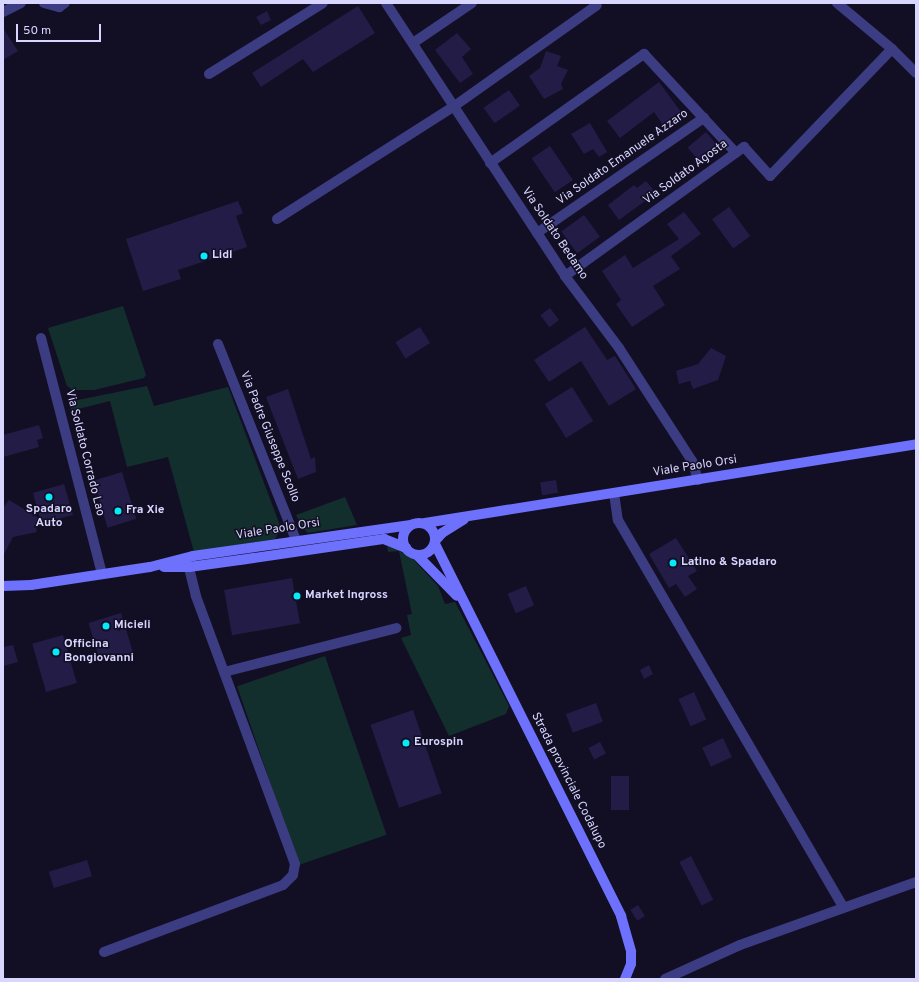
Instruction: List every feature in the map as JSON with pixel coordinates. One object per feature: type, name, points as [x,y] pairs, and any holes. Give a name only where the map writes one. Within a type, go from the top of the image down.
[{"type":"main road","name":"Viale Paolo Orsi","points":[[479,514],[916,444]]},
{"type":"main road","points":[[462,600],[417,555],[406,548],[403,535],[411,525],[479,514]]},
{"type":"main road","points":[[417,555],[428,553],[451,526],[479,514]]},
{"type":"main road","points":[[425,523],[433,530],[436,542]]},
{"type":"main road","name":"Viale Paolo Orsi","points":[[22,586],[188,562],[296,540],[411,525]]},
{"type":"main road","name":"Viale Paolo Orsi","points":[[188,562],[240,560],[388,539],[406,548]]},
{"type":"main road","name":"Strada provinciale Codalupo","points":[[436,542],[462,600],[621,916],[631,952],[631,964],[625,979]]},
{"type":"main road","points":[[3,586],[22,586]]},
{"type":"main road","points":[[3,591],[22,586]]},
{"type":"street","points":[[3,12],[21,3]]},
{"type":"street","points":[[44,3],[59,7],[65,3]]},
{"type":"street","points":[[209,74],[323,3]]},
{"type":"street","name":"Via Soldato Bedamo","points":[[386,3],[565,276],[619,348],[692,461],[698,480]]},
{"type":"street","points":[[413,43],[472,3]]},
{"type":"street","points":[[837,3],[892,49],[916,73]]},
{"type":"street","points":[[277,219],[453,107],[597,5]]},
{"type":"street","name":"Via Soldato Agosta","points":[[565,276],[744,147],[770,176],[892,49]]},
{"type":"street","points":[[490,163],[644,54],[736,153]]},
{"type":"street","name":"Via Soldato Emanuele Azzaro","points":[[537,233],[704,118]]},
{"type":"street","name":"Via Soldato Corrado Lao","points":[[41,338],[102,574]]},
{"type":"street","name":"Via Padre Giuseppe Scollo","points":[[218,344],[296,540]]},
{"type":"street","points":[[614,492],[618,520],[843,907]]},
{"type":"street","points":[[240,560],[258,553],[287,549],[292,546],[296,540],[304,544],[343,539],[368,541]]},
{"type":"street","points":[[104,952],[283,885],[293,875],[295,864],[196,596],[188,562]]},
{"type":"street","points":[[224,672],[396,628]]},
{"type":"street","points":[[665,979],[740,945],[916,882]]},
{"type":"green space","points":[[123,306],[146,375],[144,378],[94,390],[73,390],[67,386],[48,328]]},
{"type":"green space","points":[[147,386],[154,406],[228,387],[281,528],[275,539],[194,552],[168,457],[127,467],[110,401],[70,411],[73,401]]},
{"type":"green space","points":[[345,497],[357,525],[308,533],[303,528],[296,515]]},
{"type":"green space","points":[[387,544],[412,558],[438,586],[445,604],[455,602],[509,706],[506,714],[449,736],[401,638],[411,635],[407,615],[412,614],[399,551],[388,552]]},
{"type":"green space","points":[[325,656],[387,835],[299,865],[237,686]]},
{"type":"building","points":[[358,6],[375,33],[313,72],[303,59],[261,87],[252,73]]},
{"type":"building","points":[[267,11],[271,20],[261,25],[256,17]]},
{"type":"building","points":[[3,28],[18,51],[3,60]]},
{"type":"building","points":[[457,33],[471,49],[462,57],[473,74],[460,83],[435,50]]},
{"type":"building","points":[[546,51],[561,56],[557,66],[568,70],[561,84],[563,89],[544,99],[529,76],[540,68]]},
{"type":"building","points":[[659,82],[681,112],[663,125],[654,112],[620,138],[607,121]]},
{"type":"building","points":[[509,90],[520,106],[495,123],[484,108]]},
{"type":"building","points":[[590,123],[607,152],[599,157],[593,149],[584,154],[571,134]]},
{"type":"building","points":[[706,132],[721,150],[702,165],[688,147]]},
{"type":"building","points":[[550,146],[573,180],[555,192],[532,158]]},
{"type":"building","points":[[646,181],[656,193],[619,220],[608,205],[634,185],[637,188]]},
{"type":"building","points":[[238,201],[243,213],[236,216],[247,247],[178,270],[181,279],[143,291],[126,239]]},
{"type":"building","points":[[729,207],[750,236],[733,248],[712,219]]},
{"type":"building","points":[[684,212],[701,234],[671,256],[680,269],[653,286],[665,305],[632,327],[616,304],[621,300],[602,271],[625,255],[633,268],[679,239],[667,224]]},
{"type":"building","points":[[584,215],[600,237],[577,253],[561,231]]},
{"type":"building","points":[[550,308],[559,320],[549,327],[540,315]]},
{"type":"building","points":[[420,327],[430,343],[405,358],[395,342]]},
{"type":"building","points":[[585,327],[607,360],[615,356],[636,389],[609,406],[581,361],[549,382],[534,360]]},
{"type":"building","points":[[711,348],[726,356],[718,380],[693,389],[690,381],[679,384],[676,371],[698,364]]},
{"type":"building","points":[[572,387],[593,421],[566,438],[545,404]]},
{"type":"building","points":[[288,389],[311,459],[315,457],[316,472],[298,479],[266,397]]},
{"type":"building","points":[[39,425],[43,438],[37,440],[39,447],[3,457],[3,435]]},
{"type":"building","points":[[122,472],[136,519],[108,528],[93,481]]},
{"type":"building","points":[[556,480],[558,493],[542,495],[540,483]]},
{"type":"building","points":[[64,484],[73,515],[35,525],[37,532],[13,537],[3,556],[3,508],[9,500],[40,519],[33,493]]},
{"type":"building","name":"Latino & Spadaro","points":[[676,538],[697,571],[688,576],[697,589],[685,597],[676,584],[669,588],[649,554]]},
{"type":"building","points":[[292,578],[300,623],[232,635],[224,590]]},
{"type":"building","points":[[526,586],[534,605],[516,613],[508,594]]},
{"type":"building","points":[[121,613],[133,652],[100,662],[88,623]]},
{"type":"building","points":[[63,635],[77,683],[46,692],[32,644]]},
{"type":"building","points":[[13,645],[18,662],[3,666],[3,647]]},
{"type":"building","points":[[649,665],[653,674],[644,679],[640,670]]},
{"type":"building","points":[[694,692],[706,719],[691,726],[678,699]]},
{"type":"building","points":[[596,703],[603,722],[573,733],[566,714]]},
{"type":"building","points":[[413,710],[442,793],[399,808],[370,725]]},
{"type":"building","points":[[723,738],[732,757],[711,767],[702,748]]},
{"type":"building","points":[[600,742],[606,754],[594,759],[588,748]]},
{"type":"building","points":[[611,776],[629,776],[629,810],[611,810]]},
{"type":"building","points":[[691,856],[713,900],[702,906],[679,862]]},
{"type":"building","points":[[87,860],[92,876],[54,888],[49,872]]},
{"type":"building","points":[[638,905],[645,916],[637,921],[630,910]]},
{"type":"place","name":"Lidl","points":[[204,256]]},
{"type":"place","name":"Spadaro Auto","points":[[49,497]]},
{"type":"place","name":"Fra Xie","points":[[118,511]]},
{"type":"place","name":"Latino & Spadaro","points":[[673,563]]},
{"type":"place","name":"Market Ingross","points":[[297,596]]},
{"type":"place","name":"Micieli","points":[[106,626]]},
{"type":"place","name":"Officina Bongiovanni","points":[[56,652]]},
{"type":"place","name":"Eurospin","points":[[406,743]]}]
